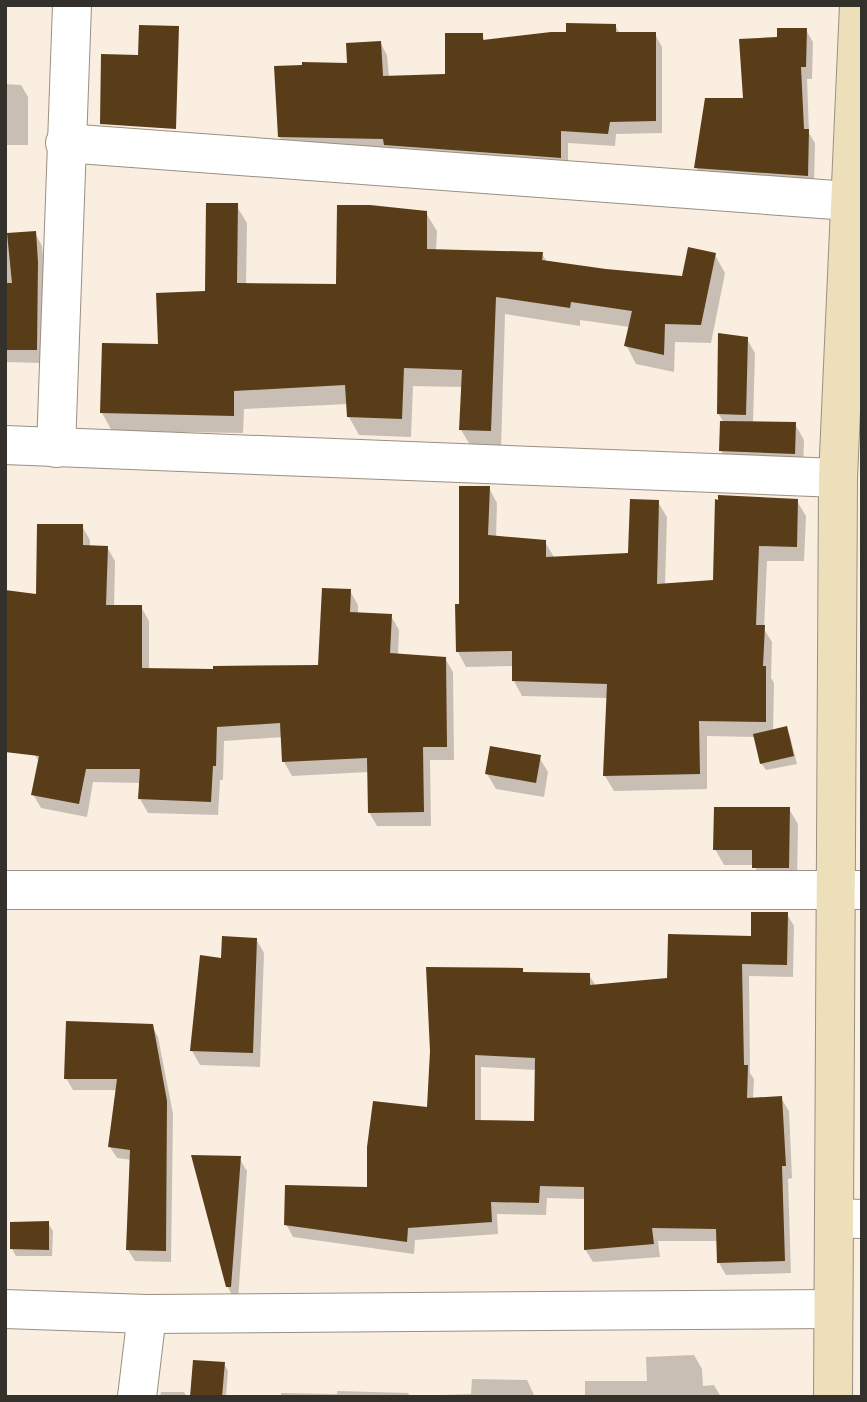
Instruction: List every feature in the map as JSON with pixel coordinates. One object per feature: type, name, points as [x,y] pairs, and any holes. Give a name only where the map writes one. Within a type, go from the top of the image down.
[{"type":"street","points":[[56,448],[72,5]]},
{"type":"street","points":[[832,1397],[832,1309],[848,1219],[850,535],[838,478],[857,202],[859,5]]},
{"type":"street","points":[[65,143],[857,202]]},
{"type":"street","points":[[5,445],[838,478]]},
{"type":"street","points":[[5,890],[849,890]]},
{"type":"street","points":[[5,1309],[147,1314],[832,1309]]},
{"type":"street","points":[[137,1397],[147,1314]]},
{"type":"building","points":[[566,23],[616,24],[616,32],[656,32],[656,121],[610,122],[608,134],[561,131],[561,158],[384,145],[383,139],[278,137],[274,66],[302,65],[302,62],[347,63],[346,43],[381,41],[383,76],[445,74],[445,33],[483,33],[483,40],[566,32]]},
{"type":"building","points":[[139,25],[179,26],[176,129],[100,124],[101,54],[138,55]]},
{"type":"building","points":[[777,28],[807,28],[806,67],[801,67],[804,129],[809,129],[808,176],[694,168],[705,98],[743,98],[739,39],[777,37]]},
{"type":"building","points":[[206,203],[238,203],[237,283],[336,284],[337,205],[370,205],[427,211],[427,249],[543,252],[542,260],[682,276],[688,247],[716,253],[701,325],[665,324],[664,355],[624,346],[632,311],[571,302],[570,308],[496,297],[491,431],[459,430],[462,370],[404,368],[402,419],[347,417],[345,385],[234,391],[234,416],[100,413],[102,343],[158,344],[156,293],[205,291]]},
{"type":"building","points":[[36,231],[37,350],[5,350],[5,283],[12,283],[7,233]]},
{"type":"building","points":[[718,333],[748,337],[746,415],[717,414]]},
{"type":"building","points":[[720,421],[796,422],[795,454],[719,451]]},
{"type":"building","points":[[459,486],[490,486],[488,535],[546,540],[546,557],[628,553],[630,499],[659,500],[657,584],[713,580],[715,499],[718,500],[718,495],[798,499],[797,547],[759,546],[756,625],[765,625],[763,666],[766,666],[766,722],[699,721],[700,774],[603,776],[607,684],[512,681],[512,651],[456,652],[455,604],[459,604]]},
{"type":"building","points":[[37,524],[83,524],[83,545],[108,546],[106,605],[142,605],[142,668],[213,669],[213,666],[318,665],[322,588],[351,589],[350,612],[392,614],[390,653],[446,657],[447,747],[423,747],[424,812],[368,813],[367,758],[282,762],[280,723],[217,727],[216,766],[213,766],[211,802],[138,799],[140,769],[86,769],[79,804],[31,795],[39,756],[5,752],[5,590],[36,594]]},
{"type":"building","points":[[787,726],[794,756],[760,764],[753,734]]},
{"type":"building","points":[[490,746],[541,755],[536,783],[485,774]]},
{"type":"building","points":[[714,807],[790,807],[789,868],[752,868],[752,850],[713,850]]},
{"type":"building","points":[[751,912],[788,912],[787,965],[742,964],[744,1065],[748,1065],[747,1098],[782,1096],[786,1166],[782,1166],[785,1261],[717,1263],[716,1229],[652,1228],[654,1244],[584,1250],[584,1187],[540,1186],[539,1203],[491,1202],[492,1222],[408,1228],[407,1242],[284,1225],[285,1185],[367,1187],[367,1147],[373,1101],[427,1107],[430,1051],[426,967],[523,968],[523,972],[590,973],[590,985],[667,978],[668,934],[751,936]],"holes":[[[475,1055],[535,1058],[534,1121],[475,1120]]]},
{"type":"building","points":[[222,936],[257,938],[253,1053],[190,1051],[200,955],[221,958]]},
{"type":"building","points":[[66,1021],[153,1024],[167,1101],[166,1251],[126,1250],[130,1150],[108,1147],[117,1079],[64,1079]]},
{"type":"building","points":[[191,1155],[241,1156],[231,1287],[226,1287]]},
{"type":"building","points":[[49,1221],[49,1250],[10,1249],[10,1222]]},
{"type":"building","points":[[193,1360],[225,1362],[222,1397],[190,1397]]}]
